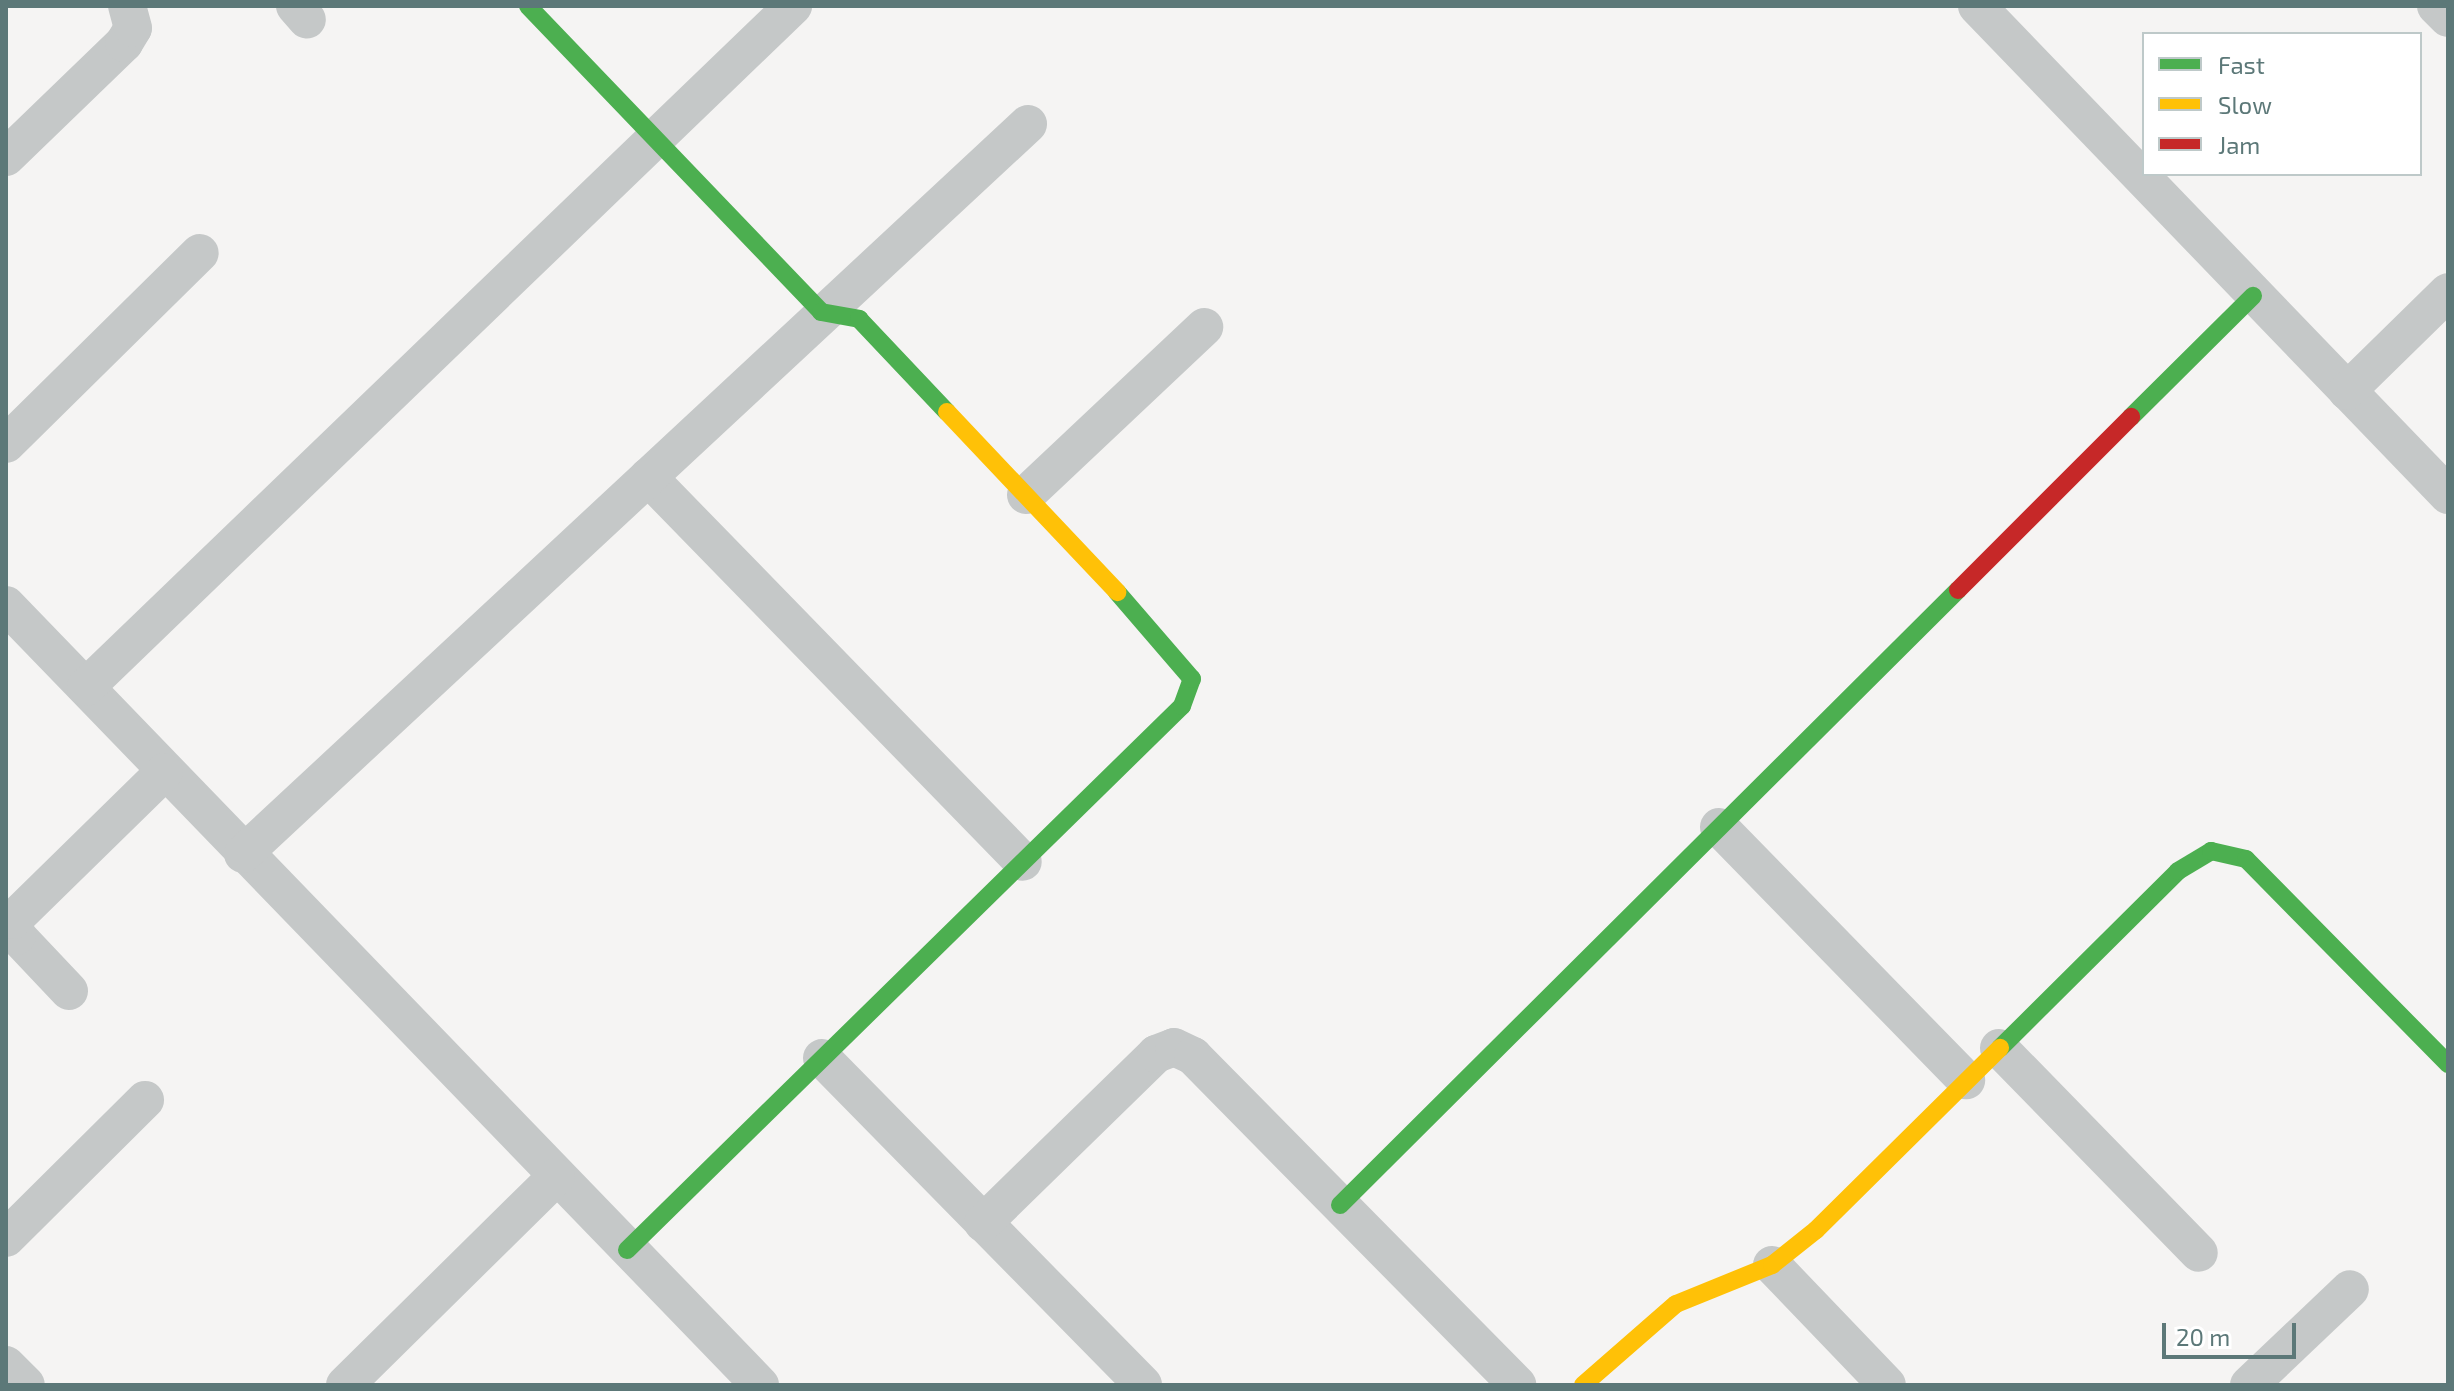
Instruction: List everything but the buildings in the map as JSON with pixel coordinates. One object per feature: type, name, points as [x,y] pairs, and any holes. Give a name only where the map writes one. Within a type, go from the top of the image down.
[{"type":"street","points":[[8,152],[124,43],[133,28],[127,6]]},
{"type":"street","points":[[528,6],[655,135],[821,312],[859,319],[1175,653],[1192,679],[1182,706],[627,1250]]},
{"type":"street","points":[[86,687],[655,135],[793,6]]},
{"type":"street","points":[[1977,6],[2448,495]]},
{"type":"street","points":[[2436,6],[2448,18]]},
{"type":"street","points":[[243,854],[821,312],[1028,124]]},
{"type":"street","points":[[6,444],[200,253]]},
{"type":"street","points":[[2347,391],[2448,292]]},
{"type":"street","points":[[1340,1205],[2253,296]]},
{"type":"street","points":[[1026,495],[1204,327]]},
{"type":"street","points":[[648,477],[1023,862]]},
{"type":"street","points":[[6,605],[243,854],[760,1385]]},
{"type":"street","points":[[69,991],[17,936],[13,920],[164,772]]},
{"type":"street","points":[[1719,827],[1966,1080]]},
{"type":"street","points":[[1590,1383],[1676,1304],[1772,1265],[1816,1230],[2178,871],[2211,851],[2246,859],[2448,1064]]},
{"type":"street","points":[[983,1223],[1156,1054],[1174,1047],[1193,1056],[1517,1385]]},
{"type":"street","points":[[1999,1048],[2199,1253]]},
{"type":"street","points":[[822,1058],[1143,1385]]},
{"type":"street","points":[[6,1238],[145,1100]]},
{"type":"street","points":[[359,1380],[556,1177]]},
{"type":"street","points":[[1772,1265],[1887,1385]]},
{"type":"street","points":[[2249,1385],[2350,1289]]},
{"type":"street","points":[[6,1365],[26,1385]]},
{"type":"traffic: fast","points":[[528,6],[821,312],[859,319],[947,412]]},
{"type":"traffic: fast","points":[[2131,417],[2253,296]]},
{"type":"traffic: fast","points":[[1340,1205],[1958,590]]},
{"type":"traffic: fast","points":[[627,1250],[1182,706],[1192,679],[1117,592]]},
{"type":"traffic: fast","points":[[2000,1048],[2178,871],[2211,851],[2246,859],[2448,1064]]},
{"type":"traffic: slow","points":[[947,412],[1117,592]]},
{"type":"traffic: slow","points":[[1583,1385],[1676,1304],[1772,1265],[1816,1230],[2000,1048]]},
{"type":"traffic: jam","points":[[1958,590],[2131,417]]}]
